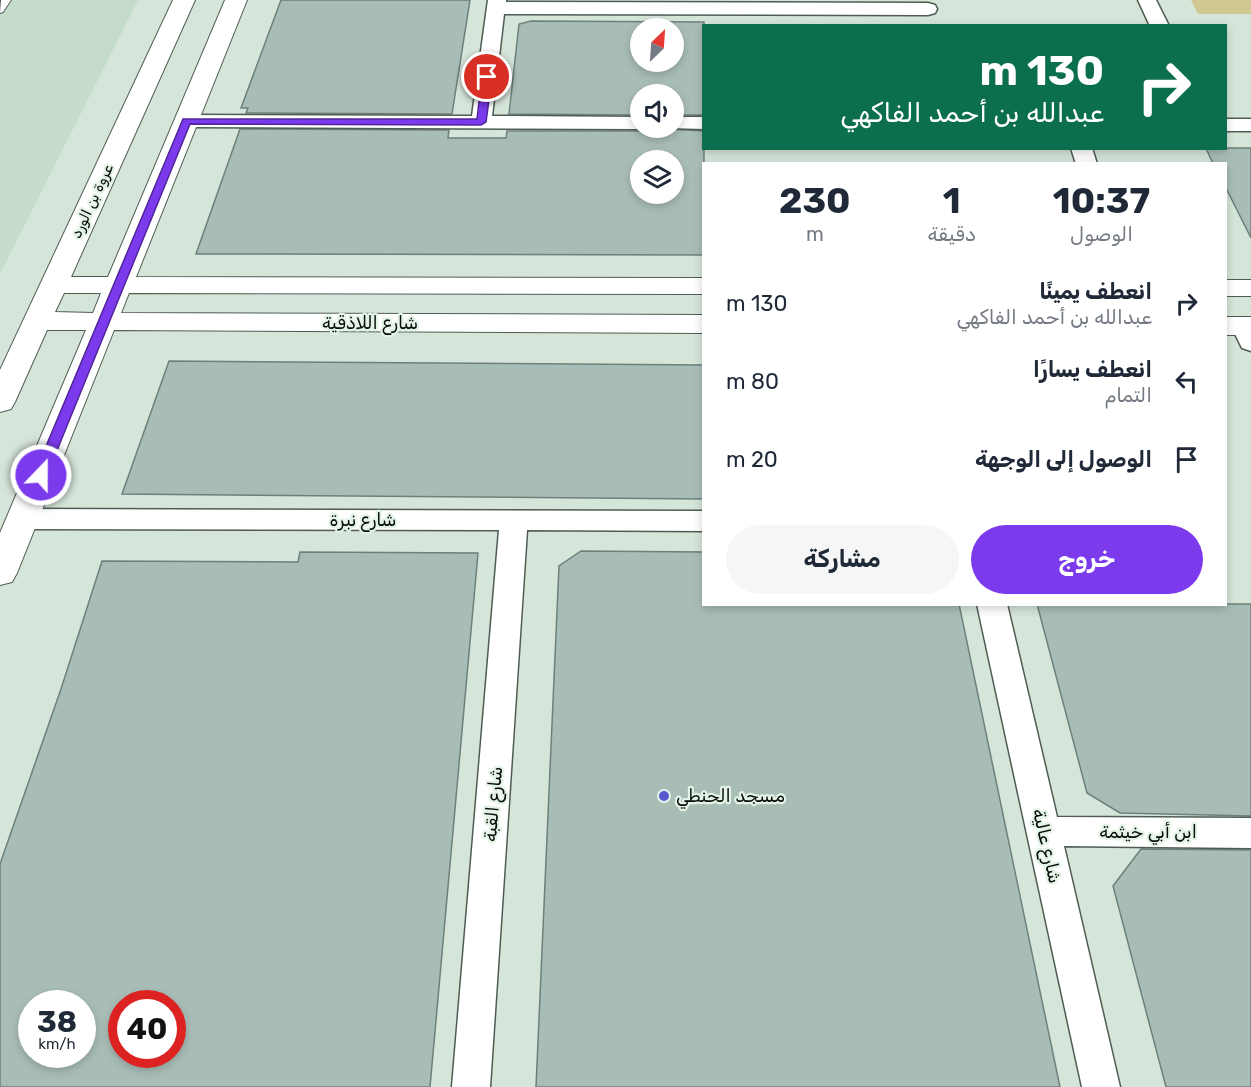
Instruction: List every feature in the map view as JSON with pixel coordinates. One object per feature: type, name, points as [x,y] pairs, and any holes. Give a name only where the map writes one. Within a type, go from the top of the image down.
[{"type":"street","name":"عروة بن الورد","points":[[0,402],[184,0]]},
{"type":"street","points":[[0,573],[236,0]]},
{"type":"street","points":[[1147,0],[1159,24]]},
{"type":"street","points":[[481,122],[497,4],[702,4],[929,12]]},
{"type":"street","points":[[186,121],[630,123]]},
{"type":"street","points":[[684,123],[702,123]]},
{"type":"street","points":[[1227,125],[1251,125]]},
{"type":"street","name":"شارع اللاذقية","points":[[54,285],[702,286]]},
{"type":"street","points":[[1227,288],[1251,288]]},
{"type":"street","name":"شارع اللاذقية","points":[[37,321],[702,324]]},
{"type":"street","name":"شارع نبرة","points":[[23,519],[702,521]]},
{"type":"street","name":"شارع القبة","points":[[471,1087],[514,521]]},
{"type":"street","name":"شارع عالية","points":[[992,606],[1101,1087]]},
{"type":"street","name":"ابن أبي خيثمة","points":[[1044,831],[1251,833]]},
{"type":"lane","points":[[0,10],[6,0]]},
{"type":"shaded area","points":[[0,0],[138,0],[0,274]]},
{"type":"shaded area","points":[[1191,0],[1251,0],[1251,14],[1198,14]]},
{"type":"building","points":[[281,0],[470,0],[452,114],[246,113],[248,108],[241,108]]},
{"type":"building","points":[[531,21],[630,22],[630,72],[684,72],[684,22],[704,22],[702,24],[702,115],[684,115],[684,84],[630,84],[630,115],[509,114],[519,24]]},
{"type":"building","points":[[240,129],[449,130],[448,138],[506,138],[507,131],[630,131],[630,138],[684,138],[684,130],[702,131],[704,162],[702,162],[702,255],[196,254]]},
{"type":"building","points":[[1251,148],[1251,238],[1227,190],[1227,162],[1212,162],[1207,150]]},
{"type":"building","points":[[169,361],[702,365],[702,499],[122,494]]},
{"type":"building","points":[[581,551],[702,552],[702,606],[959,606],[1060,1087],[536,1087],[559,566]]},
{"type":"building","points":[[300,552],[478,553],[430,1087],[0,1087],[0,864],[61,689],[102,561],[298,562]]},
{"type":"building","points":[[1251,604],[1251,816],[1120,813],[1087,793],[1038,606]]},
{"type":"building","points":[[1141,849],[1251,850],[1251,1087],[1166,1087],[1113,886]]},
{"type":"place","name":"مسجد الحنطي","points":[[664,796]]},
{"type":"route","points":[[41,475],[186,121],[481,122],[487,77]]}]
